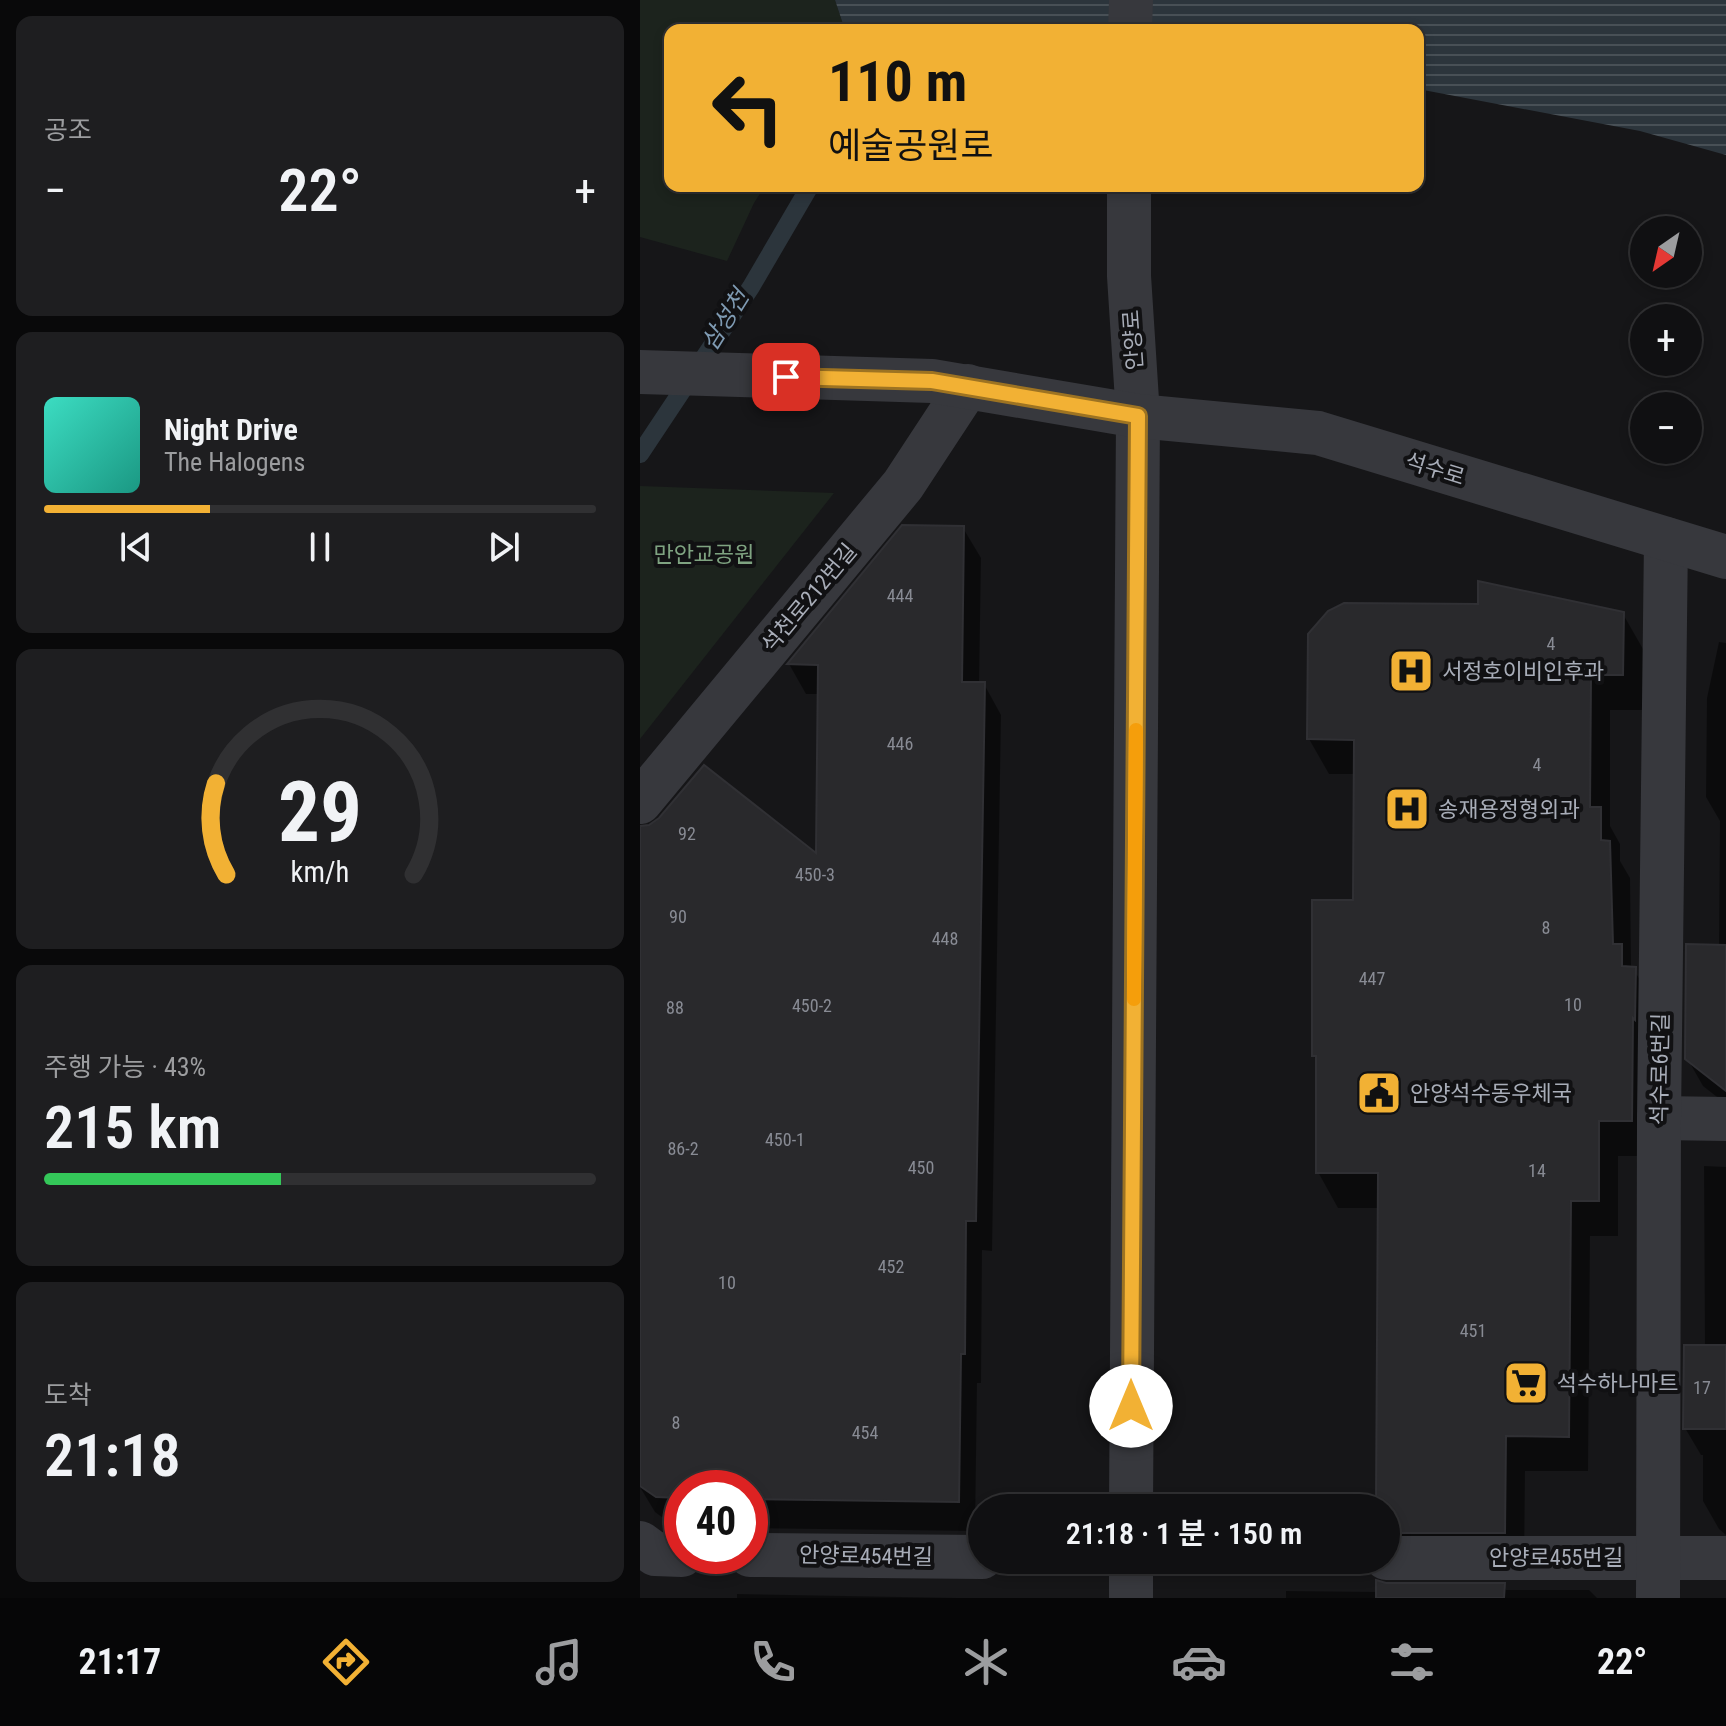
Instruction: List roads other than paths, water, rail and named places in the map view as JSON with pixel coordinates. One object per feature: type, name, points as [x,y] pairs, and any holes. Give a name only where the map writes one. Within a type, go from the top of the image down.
[{"type":"street","points":[[1130,24],[1131,0]]},
{"type":"street","name":"안양로","points":[[1129,192],[1129,276],[1138,416],[1131,1494]]},
{"type":"street","name":"석수로","points":[[640,372],[950,383],[1138,416],[1318,433],[1726,557]]},
{"type":"street","name":"석천로212번길","points":[[640,802],[903,485],[950,383]]},
{"type":"street","name":"석수로6번길","points":[[1658,1578],[1659,1118],[1666,539]]},
{"type":"street","points":[[1659,1118],[1726,1119]]},
{"type":"street","name":"안양로454번길","points":[[768,1555],[968,1557]]},
{"type":"street","name":"안양로455번길","points":[[1400,1559],[1658,1578],[1726,1558]]},
{"type":"street","points":[[1131,1574],[1131,1598]]},
{"type":"waterway","name":"삼성천","points":[[640,454],[751,287],[806,192]]},
{"type":"place","name":"서정호이비인후과","points":[[1411,671]]},
{"type":"place","name":"송재용정형외과","points":[[1407,809]]},
{"type":"place","name":"안양석수동우체국","points":[[1379,1093]]},
{"type":"place","name":"석수하나마트","points":[[1526,1383]]},
{"type":"park label","name":"만안교공원","points":[[704,554]]}]
